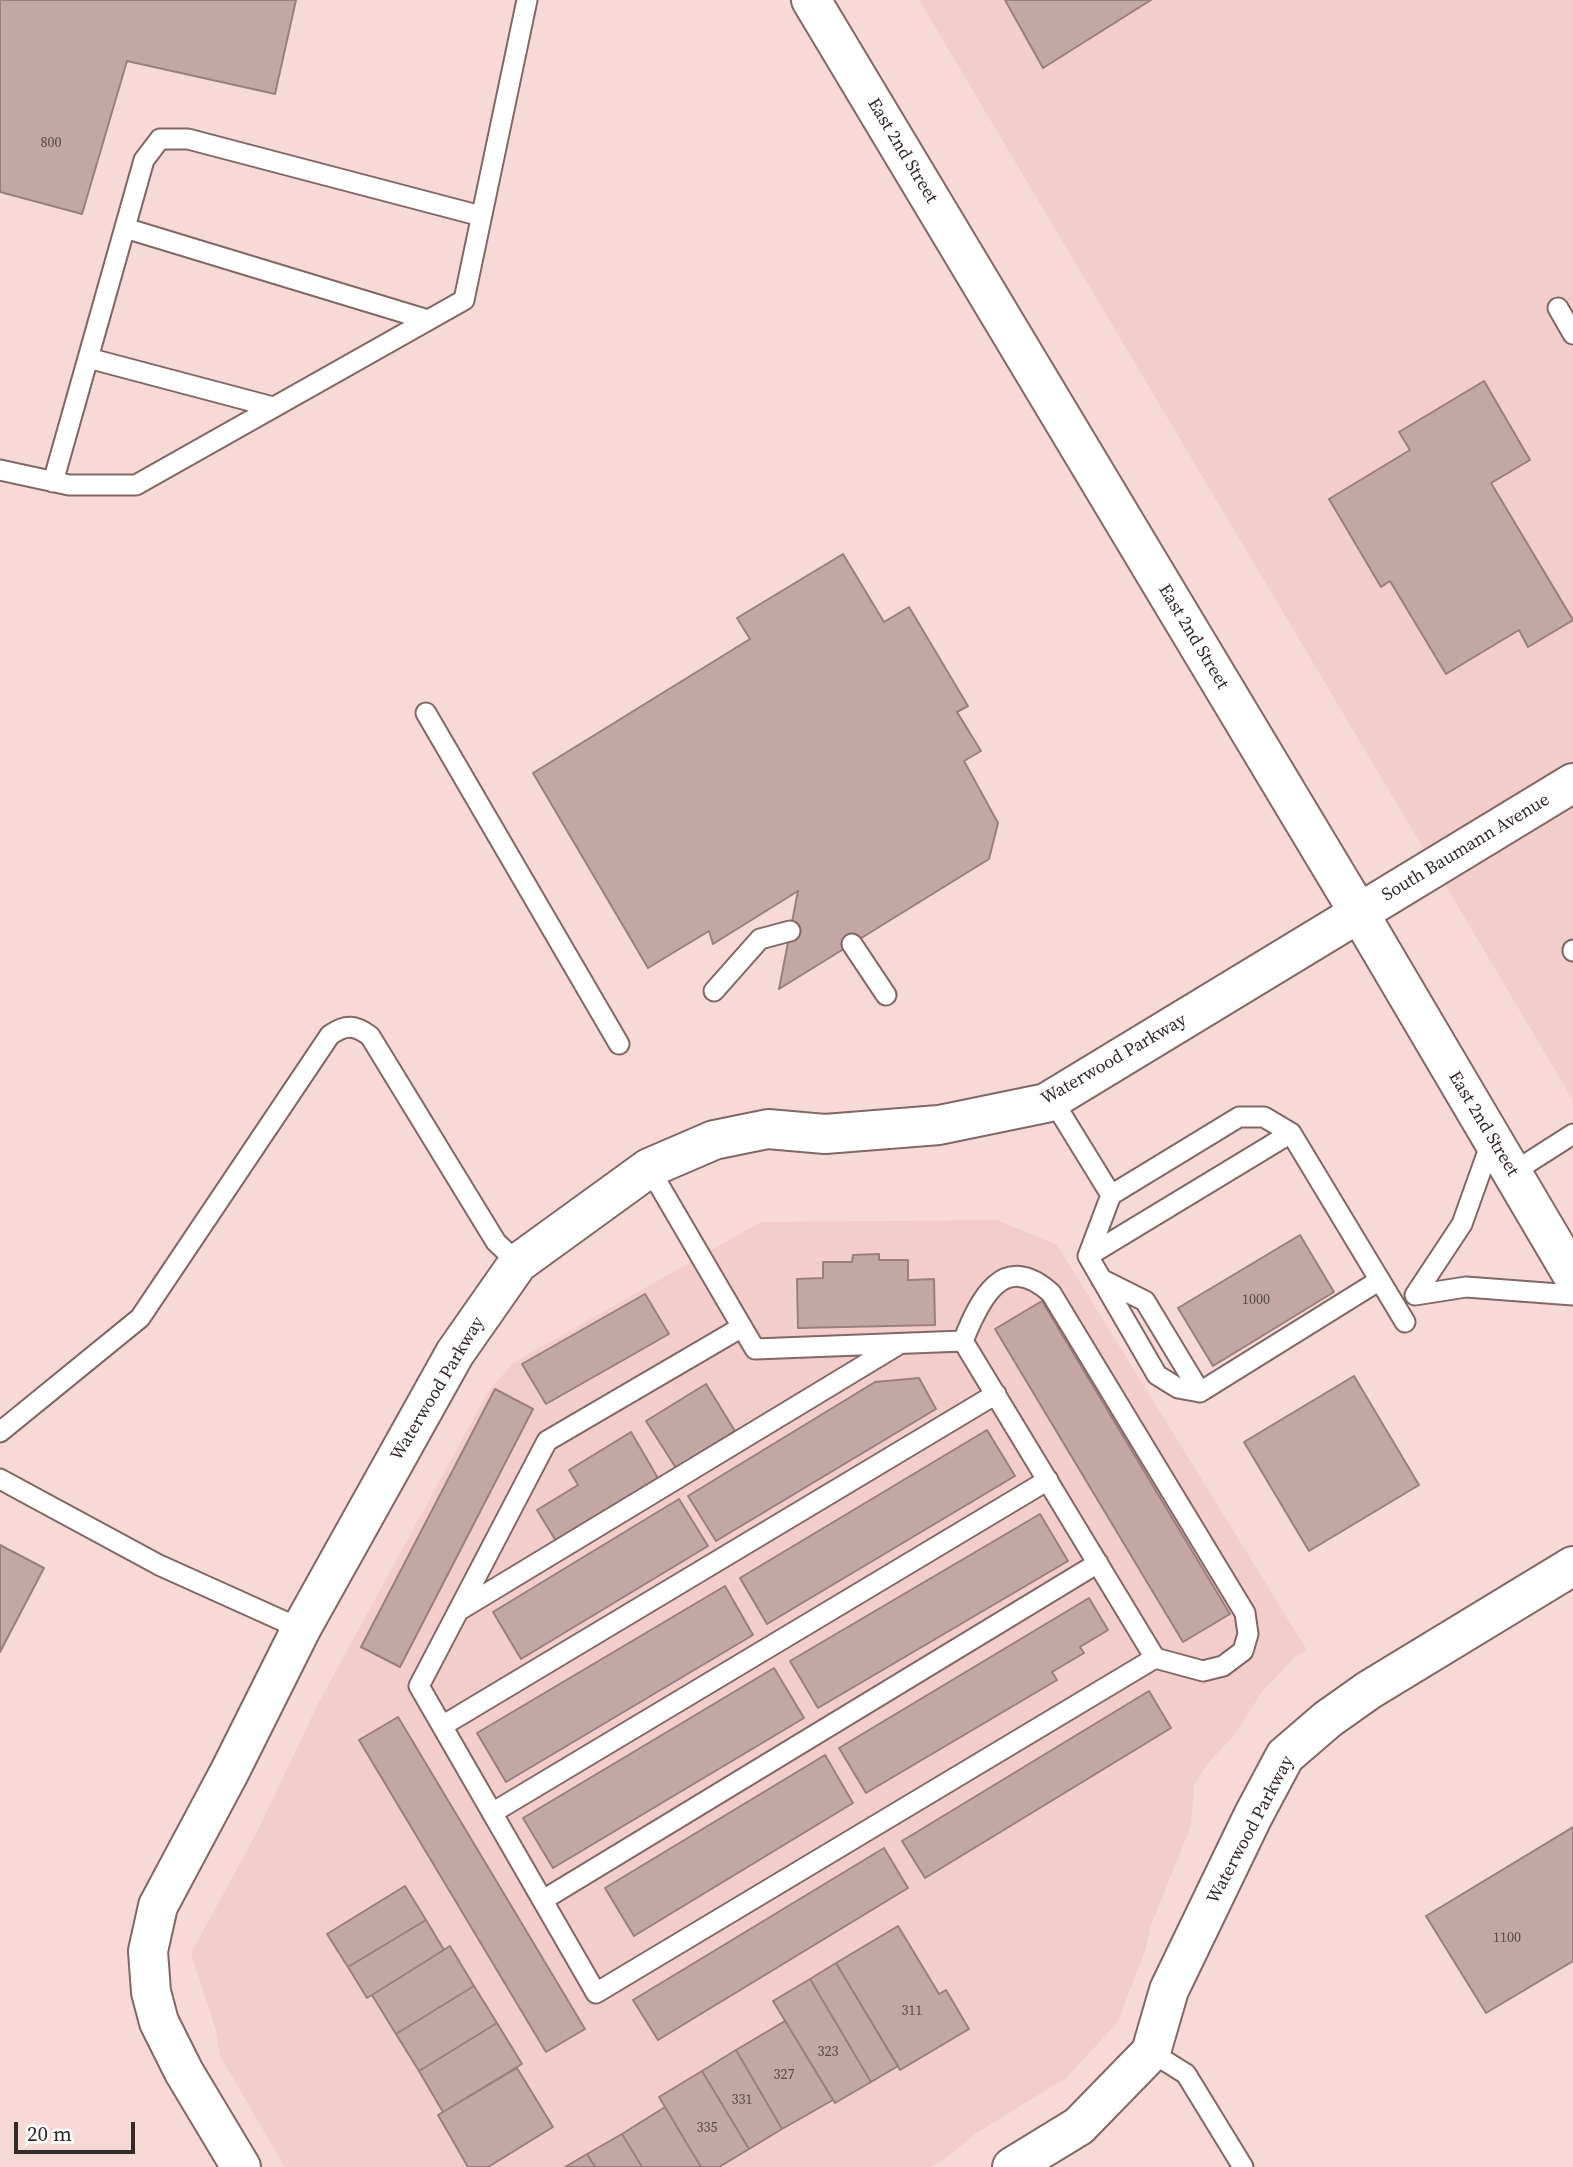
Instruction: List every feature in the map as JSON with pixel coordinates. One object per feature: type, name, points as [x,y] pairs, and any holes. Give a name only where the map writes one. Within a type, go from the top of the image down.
[{"type":"street","name":"East 2nd Street","points":[[811,0],[1359,913],[1573,1276]]},
{"type":"street","name":"South Baumann Avenue","points":[[1359,913],[1573,783]]},
{"type":"street","name":"Waterwood Parkway","points":[[234,2164],[159,2022],[150,1992],[148,1951],[158,1906],[301,1629],[455,1353],[518,1263],[649,1168],[714,1140],[768,1129],[825,1134],[939,1125],[1046,1103],[1359,913]]},
{"type":"street","name":"Waterwood Parkway","points":[[1012,2167],[1079,2126],[1151,2052],[1169,1990],[1285,1756],[1328,1719],[1369,1690],[1573,1566]]},
{"type":"lane","points":[[0,470],[69,485],[136,485],[464,300],[527,0]]},
{"type":"lane","points":[[53,482],[144,160],[160,139],[188,139],[481,216]]},
{"type":"lane","points":[[125,228],[428,320]]},
{"type":"lane","points":[[1558,308],[1573,334]]},
{"type":"lane","points":[[88,358],[273,407]]},
{"type":"lane","points":[[426,713],[619,1044]]},
{"type":"lane","points":[[714,991],[760,939],[790,931]]},
{"type":"lane","points":[[852,944],[886,995]]},
{"type":"lane","points":[[0,1432],[140,1318],[330,1035],[342,1027],[358,1027],[370,1036],[496,1242],[518,1263]]},
{"type":"lane","points":[[1052,1099],[1111,1195]]},
{"type":"lane","points":[[1088,1256],[1111,1195],[1239,1117],[1264,1117],[1291,1133],[1400,1314],[1462,1224],[1492,1139]]},
{"type":"lane","points":[[1088,1256],[1291,1133]]},
{"type":"lane","points":[[1512,1173],[1573,1134]]},
{"type":"lane","points":[[649,1168],[755,1349],[963,1341]]},
{"type":"lane","points":[[1088,1256],[1157,1375],[1178,1388],[1200,1392],[1380,1280]]},
{"type":"lane","points":[[1010,1275],[1037,1281],[1051,1293],[1245,1613],[1248,1634],[1243,1651],[1223,1666],[1203,1671],[1155,1658],[963,1341],[974,1313],[990,1289],[1010,1275]]},
{"type":"lane","points":[[1101,1279],[1145,1301],[1200,1392]]},
{"type":"lane","points":[[1415,1295],[1466,1287],[1573,1295]]},
{"type":"lane","points":[[742,1327],[547,1441],[419,1686],[596,1993],[1155,1658]]},
{"type":"lane","points":[[458,1611],[900,1344]]},
{"type":"lane","points":[[442,1726],[996,1394]]},
{"type":"lane","points":[[0,1479],[159,1565],[301,1629]]},
{"type":"lane","points":[[492,1813],[1048,1480]]},
{"type":"lane","points":[[543,1900],[1098,1563]]},
{"type":"lane","points":[[1151,2052],[1186,2074],[1243,2167]]},
{"type":"shaded area","points":[[919,0],[1573,0],[1573,1100]]},
{"type":"shaded area","points":[[997,1220],[1057,1245],[1307,1650],[1295,1657],[1262,1692],[1232,1738],[1208,1763],[1194,1785],[1191,1826],[1150,1928],[1146,1948],[1118,2022],[1066,2078],[975,2134],[931,2167],[285,2167],[220,2056],[216,2031],[191,1953],[256,1834],[319,1702],[488,1392],[513,1363],[761,1222]]},
{"type":"building","points":[[0,0],[296,0],[275,94],[127,61],[82,214],[0,192]]},
{"type":"building","points":[[1005,0],[1151,0],[1043,68]]},
{"type":"building","points":[[1484,381],[1530,460],[1491,483],[1573,620],[1528,647],[1519,630],[1446,674],[1390,581],[1381,587],[1329,499],[1410,450],[1399,432]]},
{"type":"building","points":[[843,554],[884,622],[909,607],[968,706],[957,712],[981,751],[964,761],[998,823],[989,859],[779,989],[798,891],[713,944],[709,931],[648,968],[533,773],[750,639],[737,618]]},
{"type":"building","points":[[1300,1235],[1334,1292],[1213,1366],[1178,1308]]},
{"type":"building","points":[[879,1254],[879,1260],[908,1260],[908,1280],[934,1279],[935,1325],[798,1328],[797,1279],[823,1278],[823,1262],[852,1262],[853,1255]]},
{"type":"building","points":[[645,1294],[669,1334],[546,1404],[522,1364]]},
{"type":"building","points":[[1042,1301],[1230,1614],[1183,1642],[995,1329]]},
{"type":"building","points":[[1354,1376],[1419,1485],[1309,1551],[1244,1442]]},
{"type":"building","points":[[919,1378],[936,1409],[716,1541],[688,1496],[875,1382]]},
{"type":"building","points":[[706,1384],[735,1431],[676,1468],[646,1421]]},
{"type":"building","points":[[495,1389],[533,1409],[400,1667],[361,1647]]},
{"type":"building","points":[[987,1430],[1015,1476],[767,1624],[740,1578]]},
{"type":"building","points":[[631,1432],[659,1480],[556,1541],[537,1510],[578,1485],[569,1470]]},
{"type":"building","points":[[679,1499],[708,1546],[521,1659],[493,1612]]},
{"type":"building","points":[[1040,1514],[1068,1561],[818,1708],[790,1661]]},
{"type":"building","points":[[0,1545],[44,1568],[0,1652]]},
{"type":"building","points":[[725,1586],[753,1635],[506,1782],[477,1733]]},
{"type":"building","points":[[1089,1598],[1108,1630],[1080,1647],[1084,1653],[1052,1672],[1057,1680],[866,1793],[839,1748]]},
{"type":"building","points":[[774,1668],[804,1718],[553,1868],[523,1818]]},
{"type":"building","points":[[1149,1691],[1171,1728],[925,1878],[902,1841]]},
{"type":"building","points":[[398,1717],[585,2029],[546,2052],[359,1740]]},
{"type":"building","points":[[825,1755],[853,1803],[634,1936],[605,1888]]},
{"type":"building","points":[[1573,1827],[1573,1961],[1486,2013],[1426,1916]]},
{"type":"building","points":[[884,1848],[908,1888],[658,2040],[633,2000]]},
{"type":"building","points":[[405,1886],[426,1920],[348,1967],[327,1934]]},
{"type":"building","points":[[426,1920],[444,1950],[367,1998],[348,1967]]},
{"type":"building","points":[[898,1926],[939,1994],[946,1990],[969,2029],[900,2070],[836,1963]]},
{"type":"building","points":[[450,1946],[474,1986],[396,2034],[372,1995]]},
{"type":"building","points":[[836,1963],[898,2066],[871,2082],[810,1979]]},
{"type":"building","points":[[810,1979],[871,2082],[835,2103],[773,2001]]},
{"type":"building","points":[[474,1986],[497,2023],[419,2071],[396,2034]]},
{"type":"building","points":[[785,2021],[833,2100],[782,2129],[736,2050]]},
{"type":"building","points":[[497,2023],[522,2064],[443,2112],[419,2071]]},
{"type":"building","points":[[736,2050],[782,2129],[749,2149],[702,2071]]},
{"type":"building","points":[[517,2068],[553,2127],[488,2167],[468,2167],[438,2115]]},
{"type":"building","points":[[702,2071],[749,2149],[719,2167],[701,2167],[659,2097]]},
{"type":"building","points":[[665,2107],[701,2167],[642,2167],[622,2134]]},
{"type":"building","points":[[622,2134],[642,2167],[595,2167],[587,2154]]},
{"type":"building","points":[[587,2154],[595,2167],[565,2167]]}]
